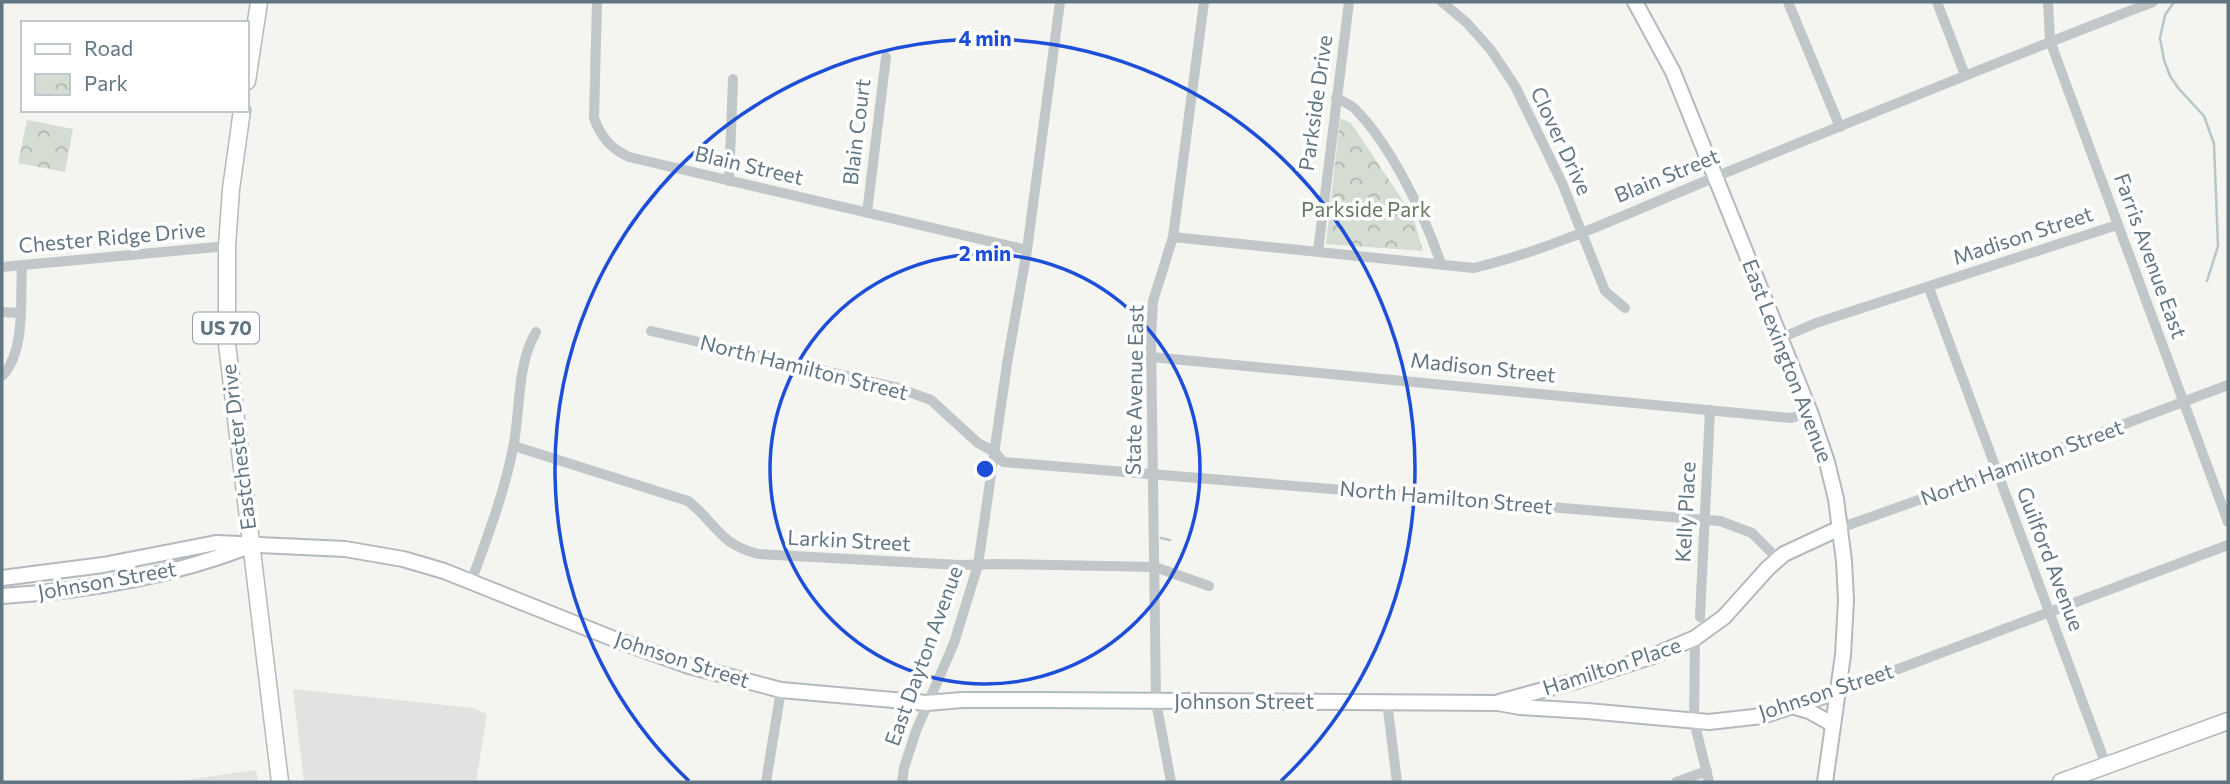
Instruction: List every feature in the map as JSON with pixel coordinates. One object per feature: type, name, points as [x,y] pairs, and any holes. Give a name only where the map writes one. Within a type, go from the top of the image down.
[{"type":"main road","points":[[248,74],[259,2]]},
{"type":"main road","name":"Eastchester Drive","points":[[242,112],[230,189],[227,344],[280,782]]},
{"type":"main road","points":[[2061,782],[2228,720]]},
{"type":"street","name":"Blain Street","points":[[597,2],[593,106],[598,130],[617,152],[729,181],[1027,250]]},
{"type":"street","name":"East Dayton Avenue","points":[[902,782],[916,730],[954,643],[978,565],[1027,250],[1060,2]]},
{"type":"street","name":"State Avenue East","points":[[1171,782],[1156,702],[1151,357],[1153,301],[1173,237],[1204,2]]},
{"type":"street","name":"Parkside Drive","points":[[1318,251],[1349,2]]},
{"type":"street","name":"Clover Drive","points":[[1442,2],[1467,23],[1491,50],[1515,86],[1562,183],[1605,291],[1625,308]]},
{"type":"street","name":"East Lexington Avenue","points":[[1635,2],[1673,72],[1781,338],[1827,462],[1840,528],[1846,603],[1843,655],[1825,782]]},
{"type":"street","points":[[1788,2],[1840,127]]},
{"type":"street","points":[[1937,2],[1965,75]]},
{"type":"street","name":"Farris Avenue East","points":[[2048,2],[2050,41],[2228,522]]},
{"type":"street","name":"Blain Street","points":[[1173,237],[1474,268],[1581,232],[1965,75],[2153,2]]},
{"type":"street","name":"Blain Court","points":[[867,213],[886,57]]},
{"type":"street","points":[[729,181],[733,79]]},
{"type":"street","points":[[1336,98],[1353,107],[1396,165],[1424,221],[1441,264]]},
{"type":"street","name":"Madison Street","points":[[1781,338],[1816,323],[2117,225]]},
{"type":"street","name":"Chester Ridge Drive","points":[[2,267],[227,246]]},
{"type":"street","points":[[2,376],[16,354],[22,266]]},
{"type":"street","name":"Guilford Avenue","points":[[1929,288],[2106,765]]},
{"type":"street","points":[[2,312],[19,313]]},
{"type":"street","name":"North Hamilton Street","points":[[651,331],[895,387],[931,400],[978,443],[995,452],[1003,463],[1705,520],[1739,526],[1752,533],[1778,559],[1840,528],[2228,385]]},
{"type":"street","points":[[471,582],[499,502],[514,446],[525,357],[536,332]]},
{"type":"street","name":"Madison Street","points":[[1151,357],[1791,418],[1810,412]]},
{"type":"street","name":"Kelly Place","points":[[1700,617],[1710,410]]},
{"type":"street","name":"Larkin Street","points":[[514,446],[688,501],[738,549],[758,554],[978,565],[1155,567],[1209,586]]},
{"type":"street","name":"Johnson Street","points":[[2,578],[103,565],[200,545],[345,549],[413,562],[689,666],[781,690],[927,703],[987,700],[1498,703],[1520,708],[1709,722],[1762,716],[1837,692],[2228,545]]},
{"type":"street","name":"Johnson Street","points":[[2,596],[80,588],[152,575],[206,562],[251,545]]},
{"type":"street","name":"Hamilton Place","points":[[1498,703],[1653,656],[1695,638],[1724,617],[1778,559]]},
{"type":"street","points":[[1695,638],[1694,721],[1709,782]]},
{"type":"street","points":[[1556,709],[1558,694],[1576,681]]},
{"type":"street","points":[[766,782],[781,690]]},
{"type":"street","points":[[1387,702],[1397,782]]},
{"type":"street","points":[[1792,706],[1809,711],[1832,724]]},
{"type":"street","points":[[1676,782],[1706,771]]},
{"type":"shaded area","points":[[293,689],[473,708],[487,714],[476,782],[304,782]]},
{"type":"shaded area","points":[[256,770],[258,782],[172,782]]},
{"type":"green space","name":"Parkside Park","points":[[1340,118],[1351,123],[1413,216],[1423,251],[1326,244]]},
{"type":"green space","points":[[27,120],[73,129],[65,172],[18,163]]},
{"type":"waterway","points":[[2174,2],[2165,15],[2160,38],[2164,60],[2179,89],[2204,116],[2214,144],[2218,246],[2207,281]]},
{"type":"waterway","points":[[1161,538],[1170,540]]}]
